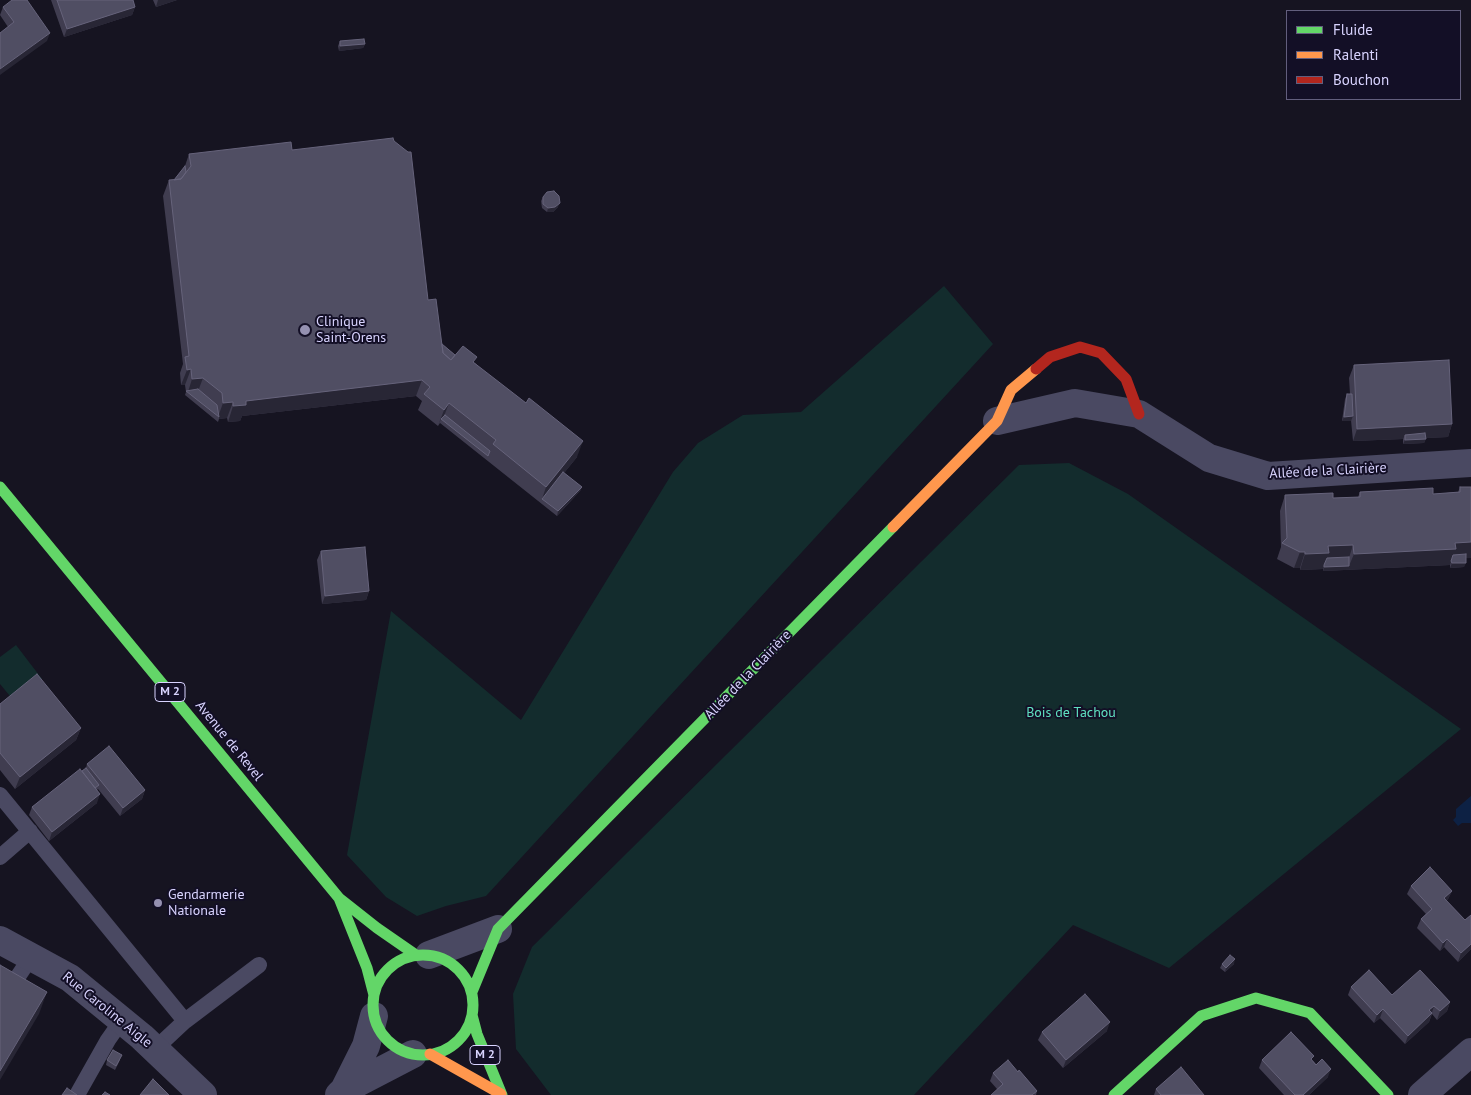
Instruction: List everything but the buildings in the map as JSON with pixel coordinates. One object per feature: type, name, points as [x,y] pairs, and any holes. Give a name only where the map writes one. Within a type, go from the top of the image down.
[{"type":"street","name":"Allée de la Clairière","points":[[472,992],[498,929],[997,421],[1011,390],[1050,357],[1080,347],[1101,353],[1126,379],[1139,414]]},
{"type":"street","name":"Allée de la Clairière","points":[[997,421],[1075,403],[1139,414],[1209,458],[1268,476],[1471,463]]},
{"type":"street","name":"Avenue de Revel","points":[[0,487],[339,898],[377,928],[422,955]]},
{"type":"street","name":"Avenue de Revel","points":[[339,898],[367,968],[374,1005]]},
{"type":"street","name":"Allée de la Clairière","points":[[422,955],[498,929]]},
{"type":"street","name":"Rue Caroline Aigle","points":[[0,940],[70,978],[155,1049],[203,1095]]},
{"type":"street","points":[[422,955],[441,958],[461,971],[468,981],[474,1000],[472,1015],[467,1029],[458,1041],[445,1050],[422,1054],[342,1093],[366,1046],[378,983],[384,972],[404,958],[422,955]]},
{"type":"street","points":[[1114,1095],[1201,1016],[1256,998],[1310,1013],[1388,1095]]},
{"type":"street","points":[[374,1005],[377,1026],[388,1041],[396,1047],[422,1054]]},
{"type":"street","name":"M 2","points":[[472,1015],[477,1034],[502,1094]]},
{"type":"street","points":[[1422,1095],[1471,1052]]},
{"type":"street","name":"M 2","points":[[422,1054],[502,1094]]},
{"type":"lane","points":[[0,795],[186,1021]]},
{"type":"lane","points":[[0,857],[30,831]]},
{"type":"lane","points":[[11,998],[17,978],[31,957]]},
{"type":"lane","points":[[155,1049],[186,1021],[259,965]]},
{"type":"lane","points":[[78,1095],[108,1040],[122,1020]]},
{"type":"green space","points":[[944,286],[993,344],[486,896],[446,906],[417,916],[386,897],[347,855],[391,611],[521,720],[673,472],[698,443],[743,415],[801,412]]},
{"type":"green space","name":"Bois de Tachou","points":[[1069,463],[1128,494],[1461,729],[1169,968],[1073,925],[914,1095],[551,1095],[516,1049],[513,994],[532,947],[1019,465]]},
{"type":"green space","points":[[16,645],[42,679],[14,701],[0,684],[0,657]]},
{"type":"water","points":[[1471,796],[1471,823],[1462,823],[1458,826],[1453,820],[1456,817],[1456,809]]},
{"type":"traffic: fast","points":[[0,487],[339,898],[377,928],[416,955]]},
{"type":"traffic: fast","points":[[472,992],[498,929],[893,527]]},
{"type":"traffic: fast","points":[[339,898],[367,968],[374,995]]},
{"type":"traffic: fast","points":[[423,955],[433,956],[451,963],[465,977],[472,995],[473,1005],[472,1015],[465,1033],[451,1047],[433,1054],[423,1055],[413,1054],[395,1047],[381,1033],[374,1015],[373,1005],[374,995],[381,977],[395,963],[413,956],[423,955]]},
{"type":"traffic: fast","points":[[1114,1095],[1201,1016],[1256,998],[1310,1013],[1388,1095]]},
{"type":"traffic: fast","points":[[472,1015],[477,1034],[502,1095]]},
{"type":"traffic: slow","points":[[893,527],[997,421],[1011,390],[1036,369]]},
{"type":"traffic: slow","points":[[430,1054],[501,1094]]},
{"type":"traffic: jam","points":[[1036,369],[1050,357],[1080,347],[1101,353],[1126,379],[1139,414]]},
{"type":"place","name":"Clinique Saint-Orens","points":[[305,330]]},
{"type":"place","name":"Gendarmerie Nationale","points":[[158,903]]}]
